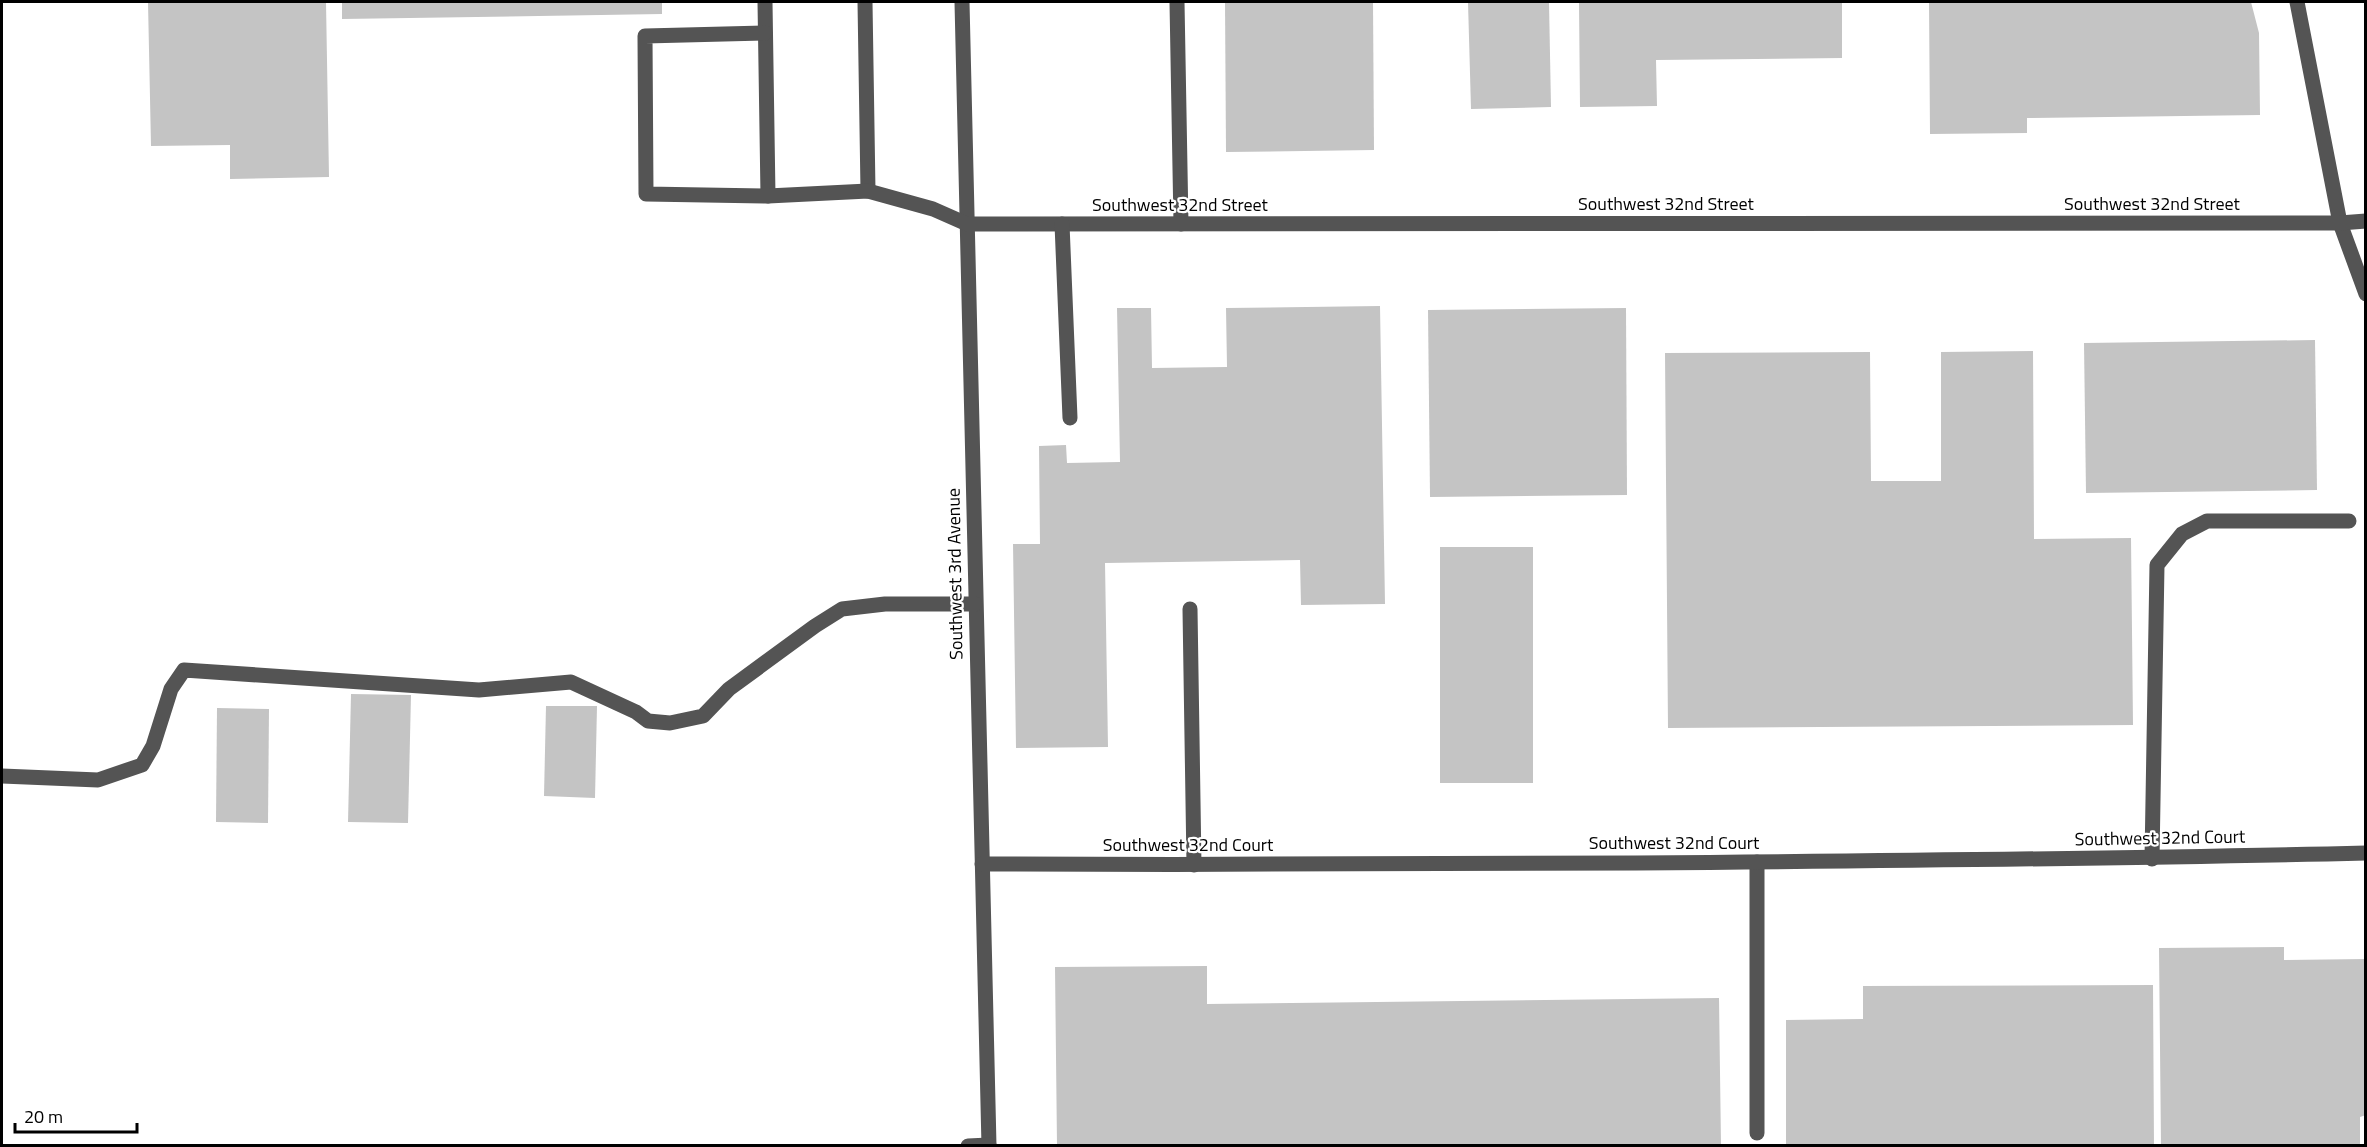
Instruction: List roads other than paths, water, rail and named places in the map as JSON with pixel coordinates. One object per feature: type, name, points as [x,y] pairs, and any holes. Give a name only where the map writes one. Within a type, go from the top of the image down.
[{"type":"street","points":[[765,2],[768,196]]},
{"type":"street","points":[[865,2],[868,191]]},
{"type":"street","name":"Southwest 3rd Avenue","points":[[962,2],[989,1145]]},
{"type":"street","points":[[1177,2],[1181,224]]},
{"type":"street","points":[[2297,2],[2340,223],[2366,294]]},
{"type":"street","points":[[765,33],[645,36],[646,195],[768,196],[868,191],[933,209],[967,224]]},
{"type":"street","name":"Southwest 32nd Street","points":[[967,224],[2340,223],[2366,221]]},
{"type":"street","points":[[1062,224],[1070,418]]},
{"type":"street","points":[[2152,859],[2157,565],[2182,534],[2207,521],[2349,521]]},
{"type":"street","points":[[2,776],[98,780],[142,765],[153,746],[171,689],[184,670],[479,690],[571,682],[636,712],[648,720],[670,723],[704,716],[729,689],[842,609],[885,604],[975,604]]},
{"type":"street","points":[[1190,609],[1194,865]]},
{"type":"street","name":"Southwest 32nd Court","points":[[982,864],[1194,865],[2152,859],[2366,853]]},
{"type":"street","points":[[1757,862],[1757,1133]]},
{"type":"street","points":[[968,1146],[989,1145]]}]
